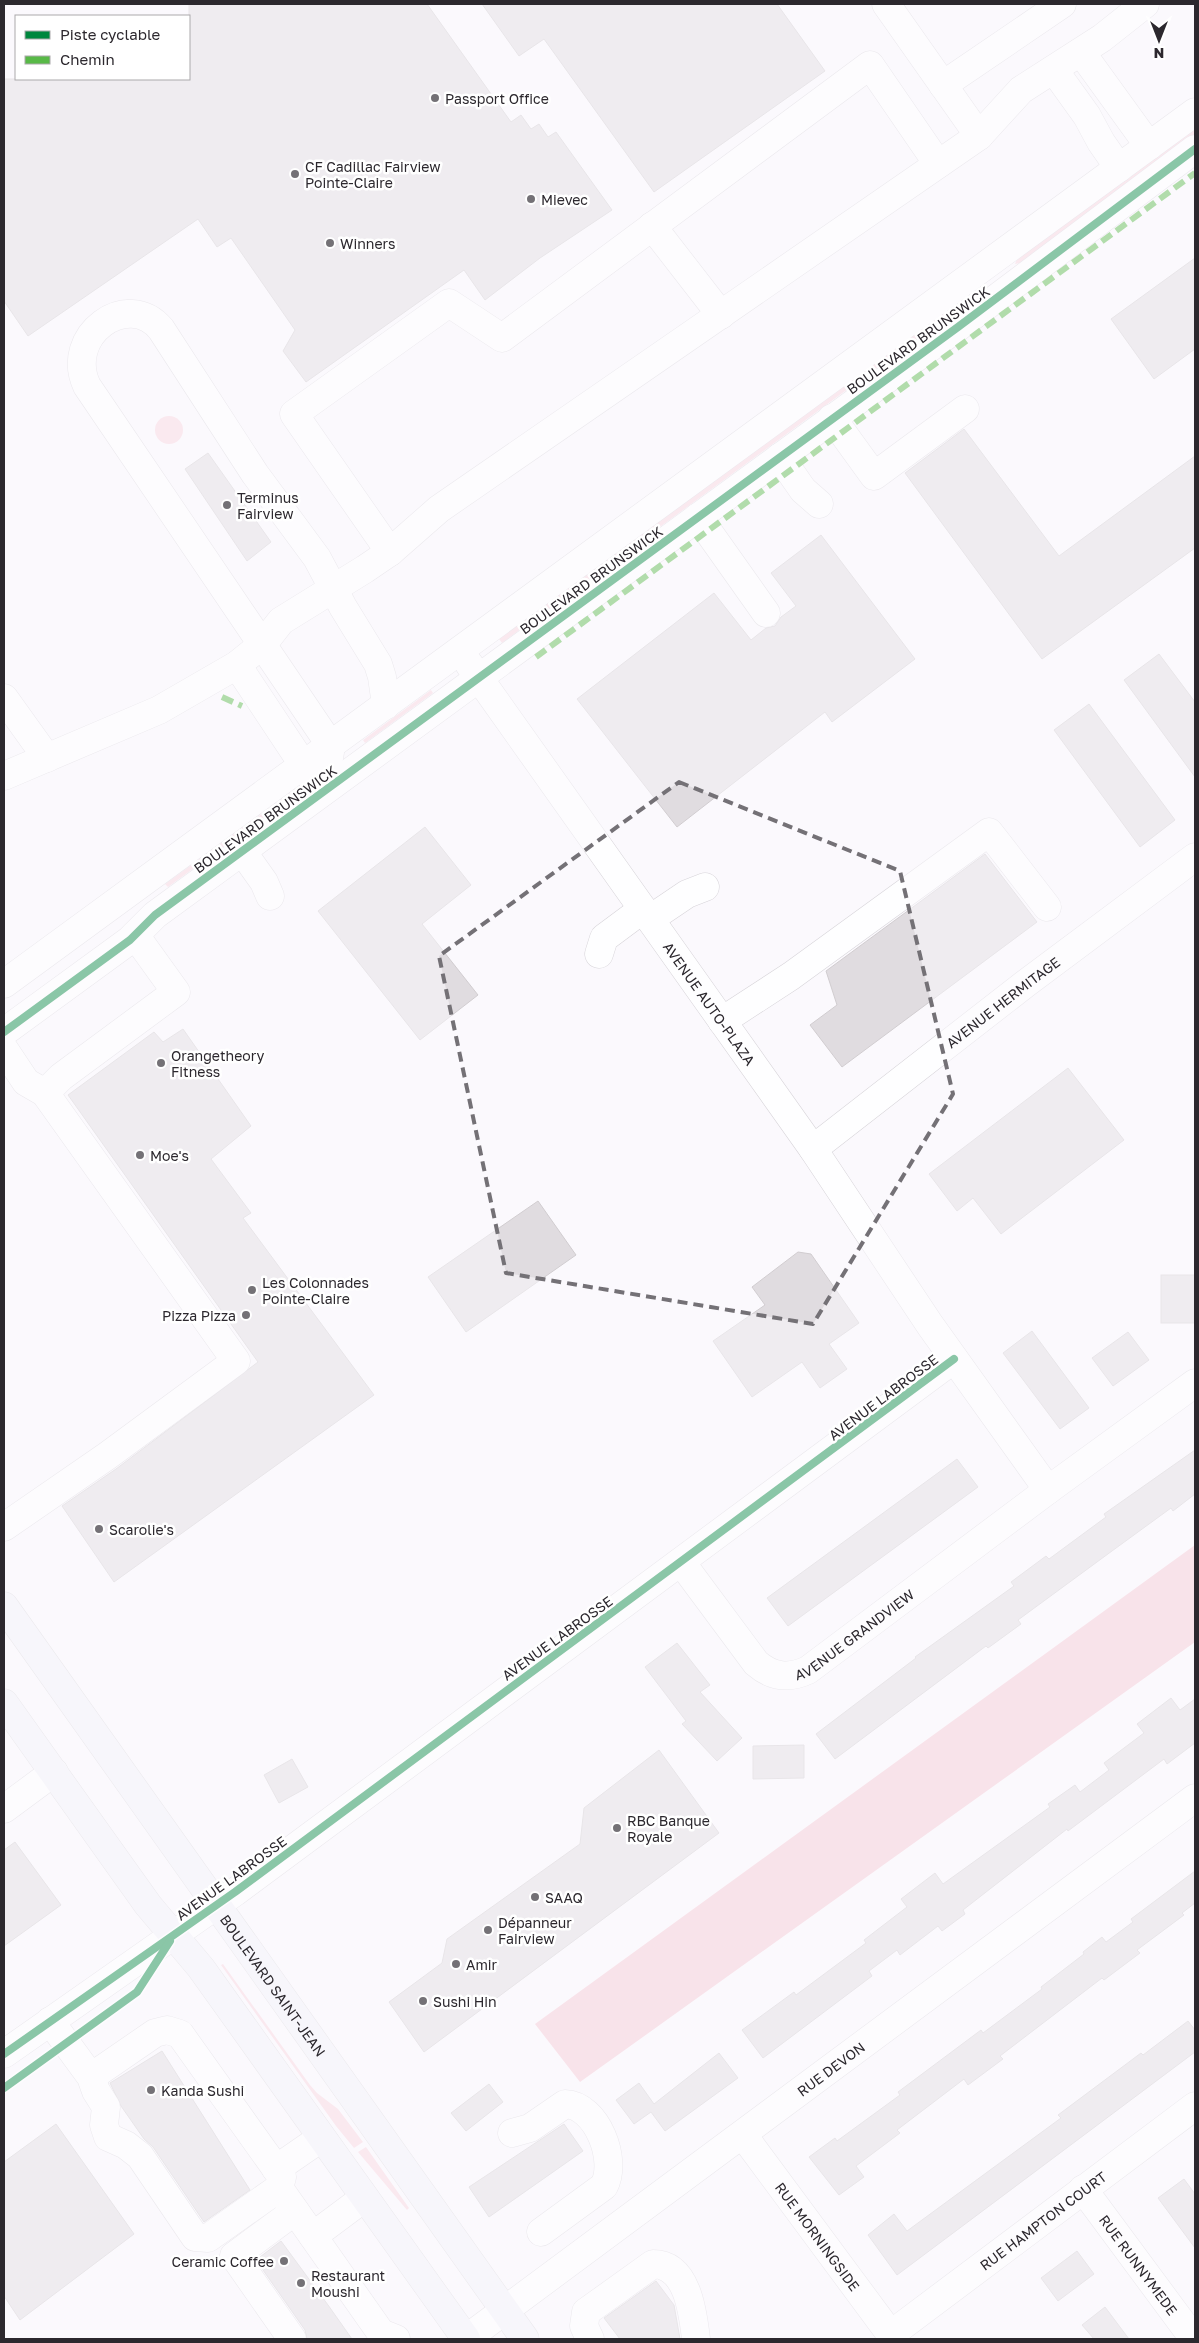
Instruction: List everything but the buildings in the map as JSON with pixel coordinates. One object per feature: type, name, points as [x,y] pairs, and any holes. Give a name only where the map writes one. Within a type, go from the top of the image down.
[{"type":"main road","name":"BOULEVARD SAINT-JEAN","points":[[4,1606],[525,2339]]},
{"type":"main road","points":[[4,1702],[148,1904],[201,1968],[466,2339]]},
{"type":"street","points":[[886,4],[980,136]]},
{"type":"street","points":[[943,84],[1062,4]]},
{"type":"street","points":[[4,776],[158,710],[237,665],[263,644],[281,621],[390,552],[439,509],[980,136],[1021,90],[1081,52],[1145,4]]},
{"type":"street","points":[[1081,52],[1149,146]]},
{"type":"street","points":[[390,552],[294,414],[449,303],[502,338],[870,65],[938,164]]},
{"type":"street","points":[[1054,70],[1087,116],[1100,142],[1119,168]]},
{"type":"street","name":"BOULEVARD BRUNSWICK","points":[[4,984],[1195,112]]},
{"type":"street","name":"BOULEVARD BRUNSWICK","points":[[6,1036],[135,935],[155,916],[780,457],[1195,149]]},
{"type":"street","points":[[652,226],[721,315]]},
{"type":"street","points":[[322,792],[331,746],[87,386],[83,377],[81,357],[88,337],[95,329],[116,317],[134,314],[149,317],[156,323],[255,474],[317,558],[378,664],[386,705]]},
{"type":"street","points":[[832,418],[874,476],[965,409]]},
{"type":"street","points":[[780,457],[802,490],[819,504]]},
{"type":"street","points":[[698,517],[766,613]]},
{"type":"street","name":"AVENUE AUTO-PLAZA","points":[[460,650],[813,1149],[954,1359]]},
{"type":"street","points":[[237,665],[322,792]]},
{"type":"street","points":[[4,698],[47,758]]},
{"type":"street","points":[[722,1021],[791,976],[989,832],[1047,907]]},
{"type":"street","points":[[242,852],[264,882],[270,896]]},
{"type":"street","name":"AVENUE HERMITAGE","points":[[813,1149],[1025,984],[1195,857]]},
{"type":"street","points":[[598,954],[604,938],[646,914],[705,887]]},
{"type":"street","points":[[45,1094],[61,1077],[176,992],[135,935]]},
{"type":"street","points":[[4,1527],[107,1456],[236,1361],[45,1094],[41,1072],[6,1036]]},
{"type":"street","points":[[954,1359],[1048,1490]]},
{"type":"street","name":"AVENUE LABROSSE","points":[[4,2054],[216,1905],[954,1359]]},
{"type":"street","name":"AVENUE GRANDVIEW","points":[[681,1562],[756,1663],[771,1673],[785,1676],[799,1674],[808,1670],[1048,1490],[1195,1383]]},
{"type":"street","points":[[4,1809],[54,1772]]},
{"type":"street","name":"RUE DEVON","points":[[466,2339],[505,2312],[1195,1798]]},
{"type":"street","points":[[50,2021],[91,2077],[96,2091],[106,2107],[104,2125],[108,2137],[126,2145],[140,2156],[195,2237],[208,2238],[322,2138]]},
{"type":"street","points":[[91,2077],[155,2033],[167,2030],[180,2034],[278,2178],[295,2211],[386,2338]]},
{"type":"street","points":[[512,2132],[530,2128],[565,2104],[570,2104],[587,2114],[607,2144],[607,2175],[604,2186],[541,2232]]},
{"type":"street","name":"RUE HAMPTON COURT","points":[[892,2337],[1083,2189],[1195,2106]]},
{"type":"street","name":"RUE MORNINGSIDE","points":[[743,2135],[892,2337]]},
{"type":"street","name":"RUE RUNNYMEDE","points":[[1083,2189],[1194,2339]]},
{"type":"street","points":[[313,2236],[364,2198]]},
{"type":"street","points":[[292,2339],[234,2256],[295,2211]]},
{"type":"street","points":[[590,2339],[584,2326],[586,2312],[653,2264],[666,2266],[690,2295],[700,2300],[713,2319],[714,2327],[710,2339]]},
{"type":"street","points":[[690,2295],[696,2339]]},
{"type":"highlighted area","points":[[679,782],[900,871],[953,1094],[813,1324],[506,1273],[439,956]]},
{"type":"shaded area","points":[[1195,128],[1195,134],[1020,263],[1015,264],[1017,259]]},
{"type":"shaded area","points":[[948,309],[951,312],[950,314],[502,643],[499,639]]},
{"type":"shaded area","points":[[169,416],[179,420],[183,430],[179,440],[169,444],[159,440],[155,430],[159,420]]},
{"type":"shaded area","points":[[431,690],[433,693],[365,743],[363,740]]},
{"type":"shaded area","points":[[300,786],[303,789],[168,887],[165,884]]},
{"type":"shaded area","points":[[1195,1545],[1195,1642],[580,2082],[535,2024]]},
{"type":"shaded area","points":[[223,1964],[310,2085],[317,2093],[338,2109],[363,2142],[354,2148],[336,2126],[221,1965]]},
{"type":"shaded area","points":[[366,2147],[409,2208],[407,2210],[358,2152]]},
{"type":"marked path","points":[[536,657],[1195,173]]},
{"type":"marked path","points":[[222,697],[242,706]]},
{"type":"cycle path","points":[[4,1032],[130,940],[155,915],[958,327],[1195,149]]},
{"type":"cycle path","points":[[4,2054],[235,1892],[954,1359]]},
{"type":"cycle path","points":[[4,2088],[137,1992],[170,1941]]},
{"type":"place","name":"Passport Office","points":[[435,98]]},
{"type":"place","name":"CF Cadillac Fairview Pointe-Claire","points":[[295,174]]},
{"type":"place","name":"Mievec","points":[[531,199]]},
{"type":"place","name":"Winners","points":[[330,243]]},
{"type":"place","name":"Terminus Fairview","points":[[227,505]]},
{"type":"place","name":"Orangetheory Fitness","points":[[161,1063]]},
{"type":"place","name":"Moe's","points":[[140,1155]]},
{"type":"place","name":"Les Colonnades Pointe-Claire","points":[[252,1290]]},
{"type":"place","name":"Pizza Pizza","points":[[246,1315]]},
{"type":"place","name":"Scarolie's","points":[[99,1529]]},
{"type":"place","name":"RBC Banque Royale","points":[[617,1828]]},
{"type":"place","name":"SAAQ","points":[[535,1897]]},
{"type":"place","name":"Dépanneur Fairview","points":[[488,1930]]},
{"type":"place","name":"Amir","points":[[456,1964]]},
{"type":"place","name":"Sushi Hin","points":[[423,2001]]},
{"type":"place","name":"Kanda Sushi","points":[[151,2090]]},
{"type":"place","name":"Ceramic Coffee","points":[[284,2261]]},
{"type":"place","name":"Restaurant Moushi","points":[[301,2283]]}]
